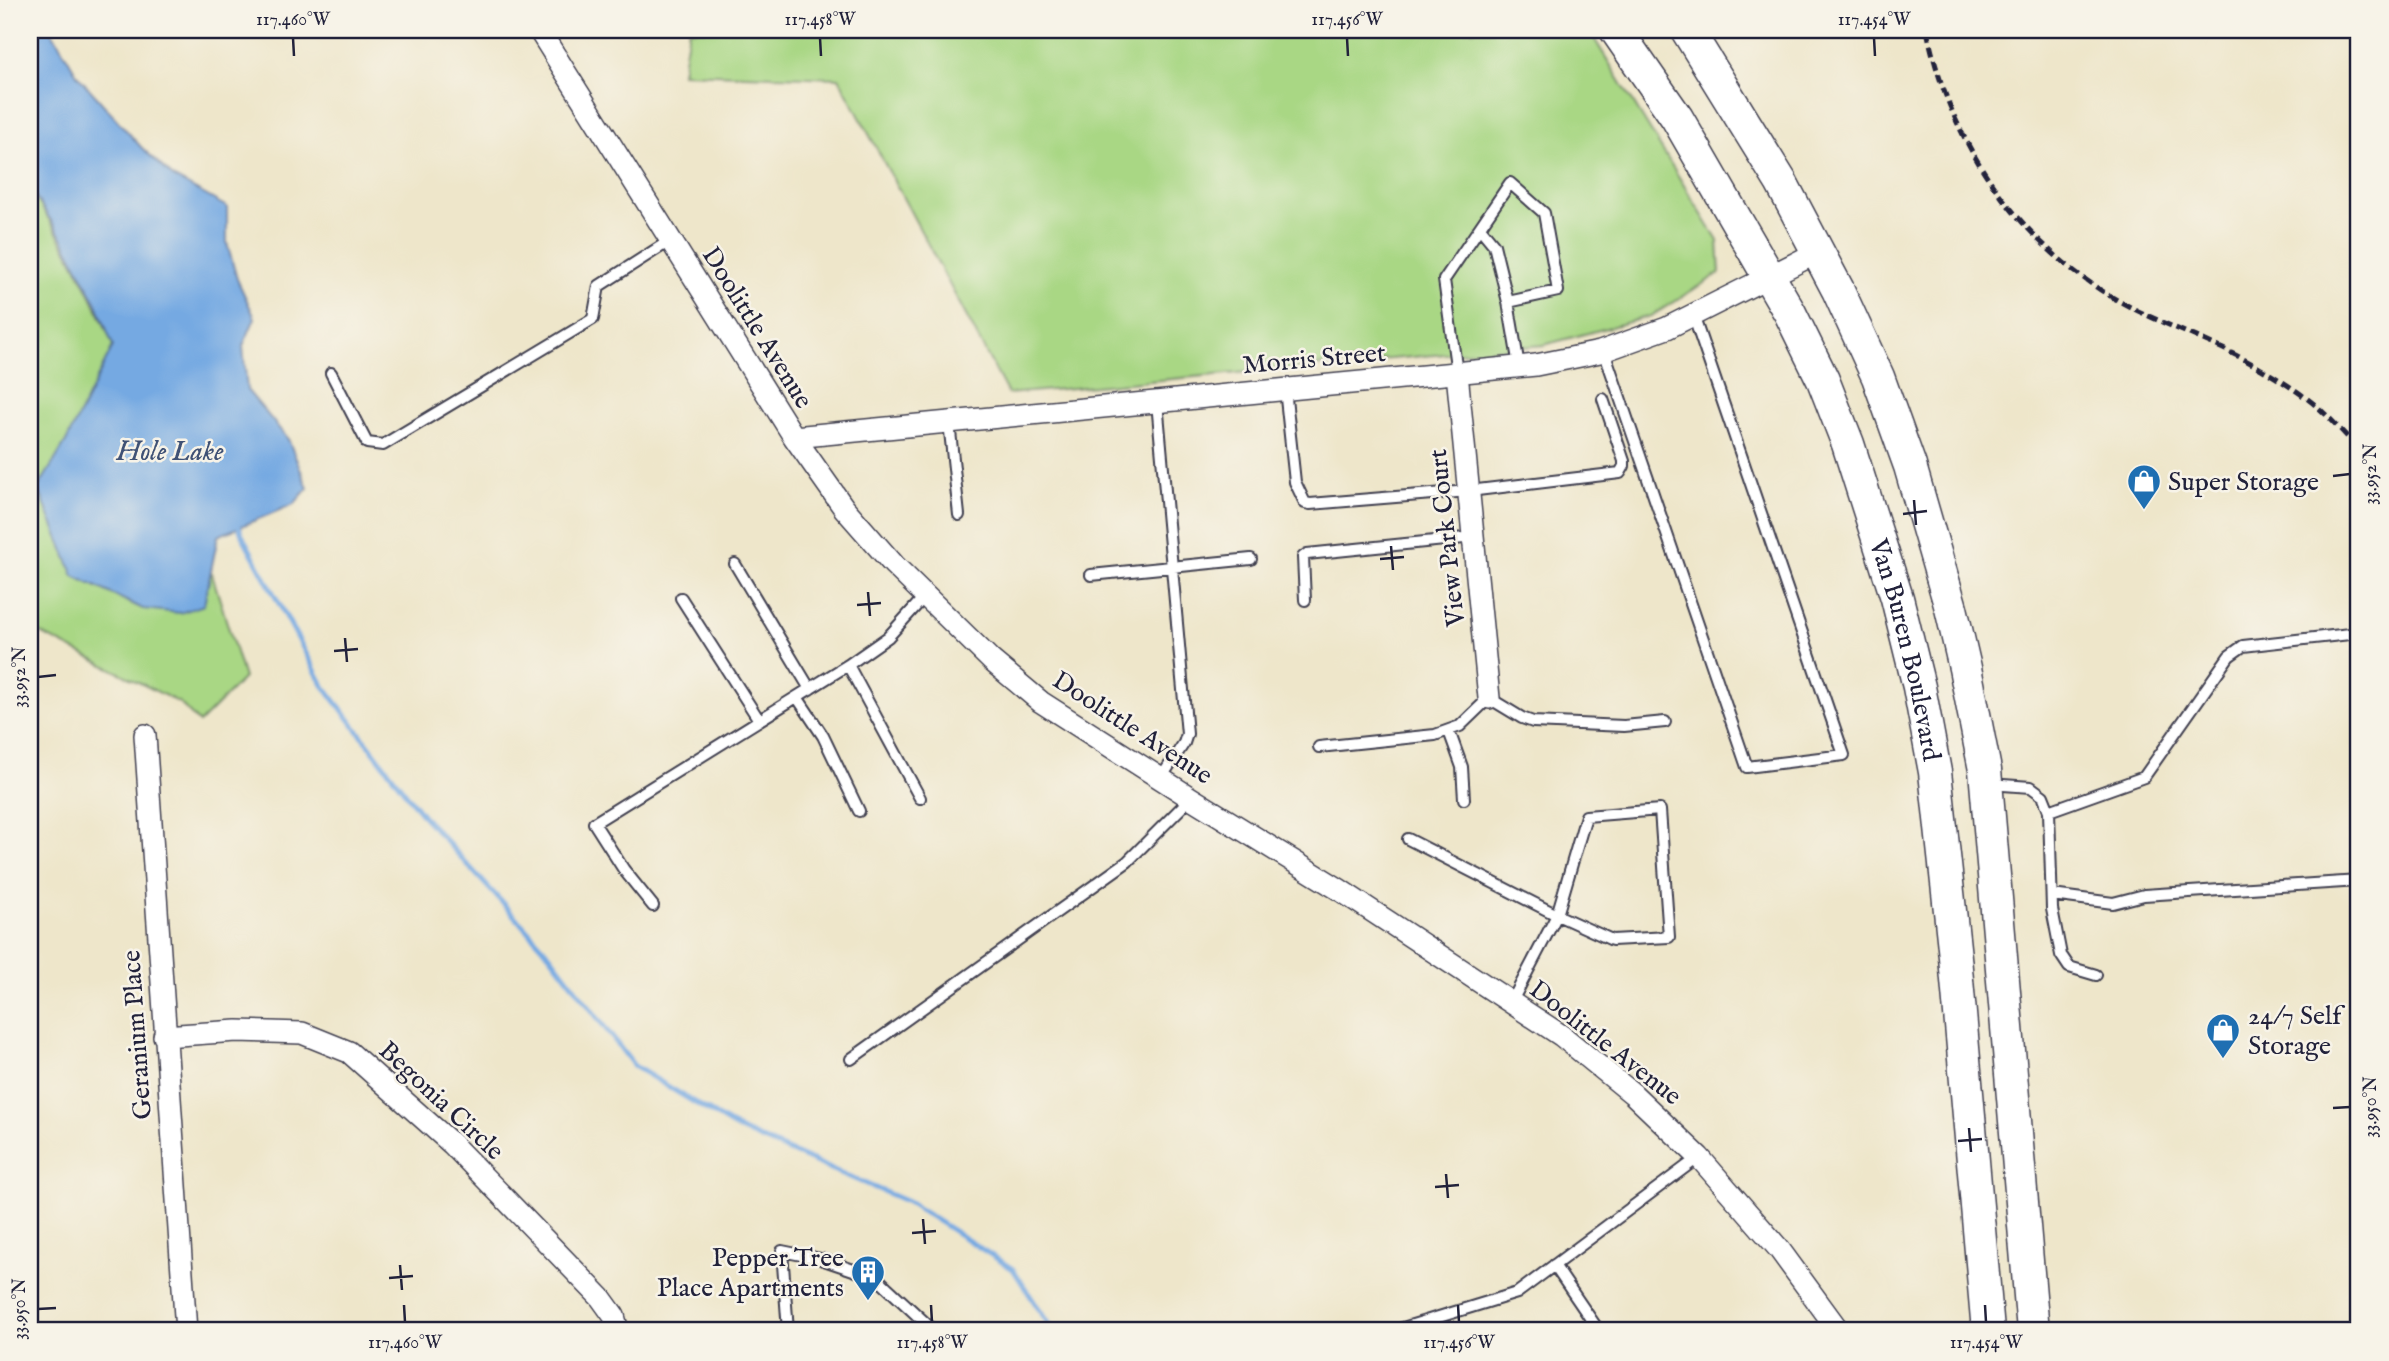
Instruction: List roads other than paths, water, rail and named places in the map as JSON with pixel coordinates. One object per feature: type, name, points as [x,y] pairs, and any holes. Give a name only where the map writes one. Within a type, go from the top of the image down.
[{"type":"main road","name":"Van Buren Boulevard","points":[[1616,30],[1677,118],[1790,313],[1823,380],[1848,444],[1898,598],[1935,772],[1955,957],[1988,1331]]},
{"type":"main road","name":"Van Buren Boulevard","points":[[1687,30],[1781,182],[1838,290],[1878,377],[1910,466],[1951,608],[1986,784],[2033,1331]]},
{"type":"street","name":"Doolittle Avenue","points":[[539,30],[794,437],[844,508],[894,565],[992,661],[1041,702],[1191,799],[1340,890],[1562,1036],[1623,1085],[1699,1157],[1779,1249],[1839,1331]]},
{"type":"street","name":"Morris Street","points":[[794,437],[1457,373],[1519,366],[1604,351],[1667,328],[1818,252]]},
{"type":"street","name":"View Park Court","points":[[1457,373],[1489,698]]},
{"type":"street","name":"Geranium Place","points":[[145,735],[186,1331]]},
{"type":"street","name":"Begonia Circle","points":[[164,1036],[237,1031],[302,1033],[349,1052],[452,1144],[583,1279],[614,1316],[618,1331]]},
{"type":"lane","points":[[1457,373],[1444,280],[1510,183],[1544,213],[1558,290],[1508,302]]},
{"type":"lane","points":[[1480,228],[1494,244],[1519,366]]},
{"type":"lane","points":[[331,373],[367,443],[383,444],[593,319],[599,286],[671,240]]},
{"type":"lane","points":[[1604,351],[1748,766],[1844,755],[1693,315]]},
{"type":"lane","points":[[1285,389],[1295,482],[1305,503],[1310,505],[1469,491],[1620,473],[1625,466],[1624,461],[1603,400]]},
{"type":"lane","points":[[1157,402],[1187,734],[1161,778]]},
{"type":"lane","points":[[949,422],[959,515]]},
{"type":"lane","points":[[1305,600],[1302,563],[1307,554],[1474,537]]},
{"type":"lane","points":[[1091,575],[1251,559]]},
{"type":"lane","points":[[735,564],[810,689]]},
{"type":"lane","points":[[653,906],[624,870],[594,822],[888,638],[925,596]]},
{"type":"lane","points":[[681,598],[759,720]]},
{"type":"lane","points":[[2049,811],[2144,777],[2229,656],[2243,646],[2359,634]]},
{"type":"lane","points":[[848,665],[920,798]]},
{"type":"lane","points":[[797,697],[823,736],[859,811]]},
{"type":"lane","points":[[1319,747],[1409,739],[1449,731],[1473,716],[1489,698],[1533,722],[1623,726],[1665,722]]},
{"type":"lane","points":[[1449,731],[1462,767],[1464,799]]},
{"type":"lane","points":[[1986,784],[2031,787],[2042,796],[2049,811],[2052,909],[2061,955],[2069,967],[2096,975]]},
{"type":"lane","points":[[851,1059],[1127,862],[1191,799]]},
{"type":"lane","points":[[1408,839],[1557,915],[1612,940],[1669,937],[1660,810],[1586,816],[1557,915],[1511,1003]]},
{"type":"lane","points":[[2052,895],[2113,903],[2144,895],[2359,881]]},
{"type":"lane","points":[[1393,1331],[1517,1293],[1699,1157]]},
{"type":"lane","points":[[788,1331],[782,1251],[821,1259],[877,1278],[934,1331]]},
{"type":"lane","points":[[1554,1265],[1599,1331]]},
{"type":"water","name":"Hole Lake","points":[[30,30],[51,30],[78,76],[141,147],[173,177],[227,207],[227,243],[237,279],[255,318],[243,346],[247,390],[288,439],[308,488],[294,504],[218,536],[204,605],[180,613],[143,609],[74,576],[38,488],[66,442],[113,346],[97,304],[63,239],[30,188]]},
{"type":"waterway","points":[[237,521],[323,685],[424,817],[550,955],[634,1066],[740,1130],[908,1202],[1013,1269],[1053,1331]]},
{"type":"railway","points":[[1927,30],[1950,106],[1967,142],[1987,176],[2037,238],[2099,289],[2157,320],[2237,356],[2290,387],[2322,411],[2359,449]]},
{"type":"place","name":"Super Storage","points":[[2144,511]]},
{"type":"place","name":"24/7 Self Storage","points":[[2223,1060]]},
{"type":"place","name":"Pepper Tree Place Apartments","points":[[868,1302]]}]
